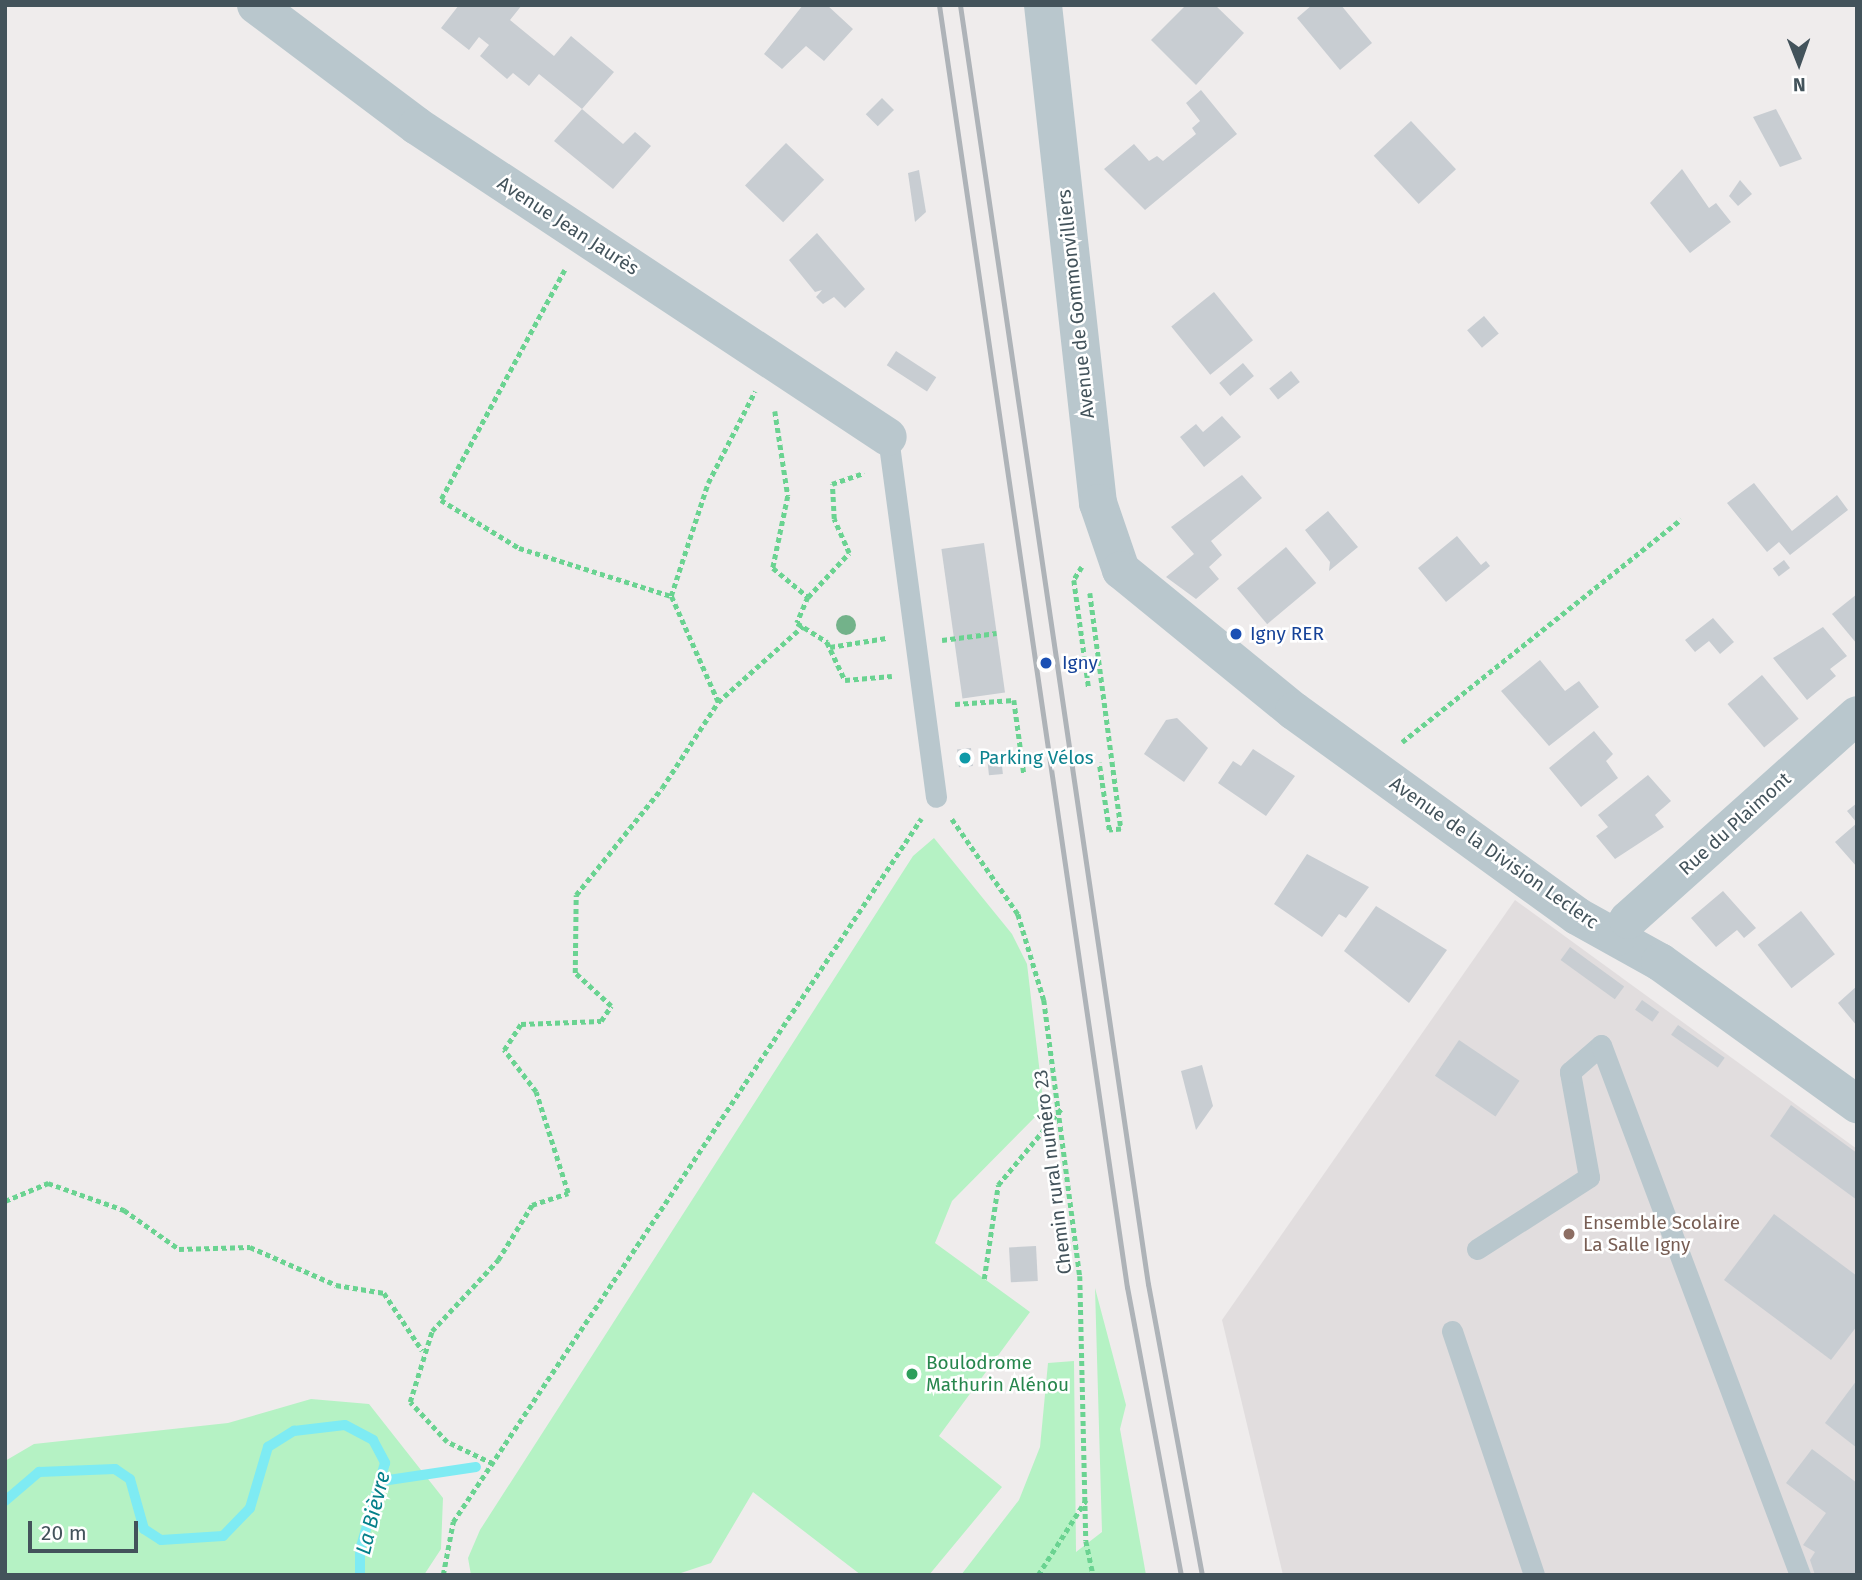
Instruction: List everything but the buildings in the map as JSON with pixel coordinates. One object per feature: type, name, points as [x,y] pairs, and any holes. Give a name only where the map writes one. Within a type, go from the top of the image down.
[{"type":"street","name":"Avenue Jean Jaurès","points":[[256,5],[417,127],[580,233],[765,383],[889,450]]},
{"type":"street","name":"Avenue de Gommonvilliers","points":[[1043,5],[1098,503],[1109,550],[1142,590]]},
{"type":"street","name":"Avenue de la Division Leclerc","points":[[1142,590],[1371,767],[1577,916],[1617,937],[1857,1104]]},
{"type":"street","name":"Rue du Plaimont","points":[[1617,937],[1628,920],[1857,715]]},
{"type":"lane","points":[[889,450],[936,797]]},
{"type":"lane","points":[[1477,1249],[1589,1177],[1570,1072],[1601,1045],[1800,1575]]},
{"type":"lane","points":[[1452,1331],[1534,1575]]},
{"type":"path","points":[[580,233],[558,288],[441,500],[519,548],[671,596]]},
{"type":"path","points":[[718,702],[671,596],[713,471],[765,383]]},
{"type":"path","points":[[771,406],[779,415],[788,496],[773,568],[808,597]]},
{"type":"path","points":[[889,450],[832,484],[834,519],[849,553],[808,597],[797,623],[830,647],[845,680],[920,673]]},
{"type":"path","points":[[1371,767],[1681,519]]},
{"type":"path","points":[[1078,572],[1089,689]]},
{"type":"path","points":[[1093,617],[1121,829],[1109,830],[1099,763]]},
{"type":"path","points":[[493,1464],[434,1430],[410,1402],[423,1351],[432,1331],[498,1260],[532,1205],[568,1193],[536,1093],[504,1050],[521,1024],[601,1021],[611,1006],[575,973],[576,895],[662,788],[718,702],[803,626]]},
{"type":"path","points":[[954,639],[997,633]]},
{"type":"path","points":[[830,647],[915,634]]},
{"type":"path","points":[[954,696],[956,707],[1014,700],[1024,774]]},
{"type":"path","points":[[443,1575],[453,1522],[936,797]]},
{"type":"path","name":"Chemin rural numéro 23","points":[[936,797],[1018,914],[1031,942],[1062,1107],[1080,1276],[1087,1499],[1093,1575]]},
{"type":"path","points":[[984,1279],[998,1185],[1062,1107]]},
{"type":"path","points":[[5,1201],[48,1183],[124,1210],[178,1250],[250,1247],[336,1285],[384,1293],[423,1351]]},
{"type":"path","points":[[1038,1575],[1087,1499]]},
{"type":"shaded area","name":"Ensemble Scolaire La Salle Igny","points":[[1515,900],[1857,1149],[1857,1575],[1283,1575],[1222,1320]]},
{"type":"green space","points":[[934,838],[1012,934],[1027,964],[1044,1108],[952,1201],[935,1243],[1030,1312],[939,1436],[1002,1487],[929,1575],[861,1575],[753,1492],[711,1563],[675,1575],[471,1575],[468,1558],[480,1530],[913,856]]},
{"type":"green space","points":[[1095,1288],[1126,1405],[1120,1429],[1146,1575],[961,1575],[1019,1500],[1040,1447],[1048,1363],[1074,1361],[1076,1552],[1102,1532]]},
{"type":"green space","points":[[311,1399],[369,1404],[443,1498],[441,1549],[424,1575],[5,1575],[5,1461],[34,1444],[228,1423]]},
{"type":"waterway","name":"La Bièvre","points":[[5,1501],[39,1472],[115,1469],[130,1479],[144,1529],[161,1540],[223,1536],[250,1508],[268,1447],[294,1431],[345,1425],[373,1440],[385,1463],[360,1550],[360,1575]]},
{"type":"waterway","points":[[382,1481],[476,1467]]},
{"type":"railway","points":[[939,5],[1127,1287],[1181,1575]]},
{"type":"railway","points":[[960,5],[1148,1284],[1202,1575]]},
{"type":"place","name":"Igny RER","points":[[1236,634]]},
{"type":"place","name":"Igny","points":[[1046,663]]},
{"type":"place","name":"Parking Vélos","points":[[965,758]]},
{"type":"place","name":"Ensemble Scolaire La Salle Igny","points":[[1569,1234]]},
{"type":"place","name":"Boulodrome Mathurin Alénou","points":[[912,1374]]}]
